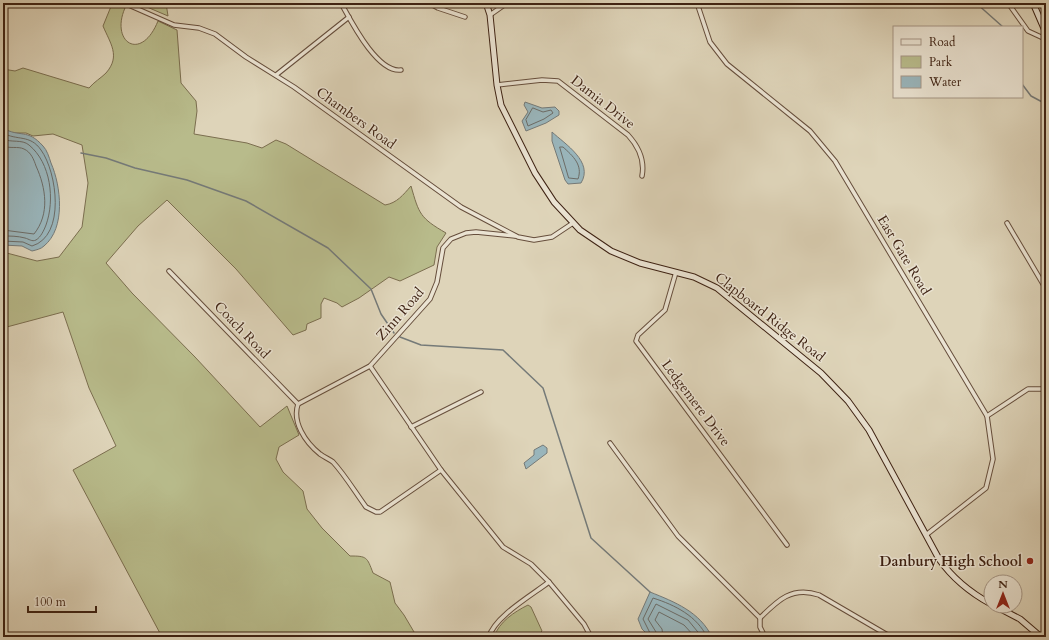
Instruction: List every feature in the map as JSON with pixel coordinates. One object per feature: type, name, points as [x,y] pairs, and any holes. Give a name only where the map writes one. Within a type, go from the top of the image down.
[{"type":"main road","name":"Clapboard Ridge Road","points":[[486,3],[490,15],[497,85],[506,118],[535,173],[554,202],[573,223],[596,242],[625,258],[703,280],[726,294],[805,359],[835,386],[861,417],[874,436],[939,559],[958,582],[983,599]]},
{"type":"main road","points":[[1033,3],[1046,34]]},
{"type":"main road","points":[[1010,614],[1020,619],[1041,637]]},
{"type":"street","name":"Chambers Road","points":[[124,3],[158,16],[174,25],[199,28],[215,34],[246,57],[276,75],[461,207],[518,236],[534,240],[552,237],[573,223]]},
{"type":"street","points":[[341,3],[376,58],[393,69],[401,70]]},
{"type":"street","points":[[429,3],[438,8],[465,17]]},
{"type":"street","points":[[490,15],[507,3]]},
{"type":"street","name":"East Gate Road","points":[[697,3],[710,42],[727,64],[810,131],[835,161],[987,416],[994,459],[986,488],[926,535]]},
{"type":"street","points":[[1008,3],[1028,32],[1041,37],[1046,34]]},
{"type":"street","points":[[276,75],[349,17]]},
{"type":"street","name":"Damia Drive","points":[[497,85],[551,80],[566,86],[628,135],[636,144],[644,168],[642,176]]},
{"type":"street","points":[[1006,223],[1046,289]]},
{"type":"street","name":"Zinn Road","points":[[298,404],[370,366],[430,299],[437,282],[443,248],[451,239],[466,233],[476,232],[518,236]]},
{"type":"street","name":"Coach Road","points":[[169,271],[298,404]]},
{"type":"street","name":"Ledgemere Drive","points":[[676,272],[665,310],[638,335],[636,341],[787,544]]},
{"type":"street","points":[[370,366],[441,470],[503,547],[531,564],[549,582],[584,624],[591,637]]},
{"type":"street","points":[[987,416],[1028,389],[1046,389]]},
{"type":"street","points":[[411,427],[481,392]]},
{"type":"street","points":[[298,404],[295,412],[297,425],[319,453],[332,461],[366,507],[372,511],[380,512],[441,470]]},
{"type":"street","points":[[610,443],[678,536],[760,618],[760,627],[766,637]]},
{"type":"street","points":[[489,637],[493,627],[502,618],[549,582]]},
{"type":"street","points":[[760,618],[775,603],[786,596],[797,592],[810,592],[833,602],[891,637]]},
{"type":"green space","points":[[139,3],[166,3],[168,16],[140,4]]},
{"type":"green space","points":[[112,4],[125,8],[121,20],[121,30],[124,38],[130,43],[136,44],[144,41],[151,34],[158,21],[177,30],[181,83],[196,101],[197,111],[194,134],[247,143],[262,148],[276,140],[286,144],[385,205],[396,200],[411,186],[416,203],[422,214],[431,223],[446,233],[437,247],[434,265],[400,281],[389,277],[359,298],[342,307],[337,303],[324,298],[321,304],[321,318],[307,324],[306,330],[293,335],[236,269],[167,200],[138,226],[106,263],[132,293],[195,357],[260,427],[287,406],[299,435],[279,447],[276,459],[283,472],[303,491],[307,509],[322,528],[350,556],[360,556],[366,558],[373,573],[390,582],[395,603],[417,637],[162,637],[73,470],[116,446],[89,388],[63,312],[3,328],[3,252],[37,261],[59,257],[82,227],[88,183],[82,145],[53,134],[33,136],[26,133],[11,133],[3,128],[3,69],[15,71],[23,68],[89,88],[106,73],[113,61],[113,50],[103,26]]},
{"type":"green space","points":[[528,605],[531,607],[542,631],[536,637],[494,637],[503,622],[517,611]]},
{"type":"water","points":[[525,102],[542,108],[555,107],[559,111],[559,115],[546,123],[526,131],[522,121],[528,112],[524,105]]},
{"type":"water","points":[[3,128],[9,131],[28,135],[37,140],[47,152],[54,172],[59,195],[59,218],[56,229],[51,238],[40,249],[32,251],[22,246],[3,245]]},
{"type":"water","points":[[552,132],[576,154],[581,161],[584,168],[584,175],[581,183],[568,184],[565,180],[552,141]]},
{"type":"water","points":[[543,445],[547,448],[547,453],[526,469],[524,463],[534,455],[534,450]]},
{"type":"water","points":[[650,592],[677,604],[694,614],[707,628],[712,637],[650,637],[642,629],[638,619]]},
{"type":"waterway","points":[[976,3],[1002,26]]},
{"type":"waterway","points":[[1023,85],[1031,96],[1046,104]]},
{"type":"waterway","points":[[81,153],[106,158],[135,168],[187,180],[246,201],[328,248],[371,289],[381,314],[394,333]]},
{"type":"waterway","points":[[400,337],[421,345],[503,350],[543,388],[591,538],[650,592]]},
{"type":"place","name":"Danbury High School","points":[[1030,561]]}]
